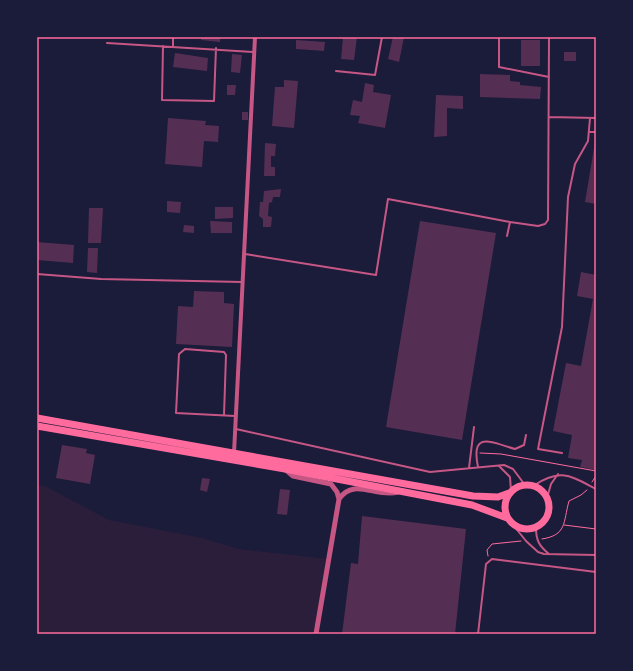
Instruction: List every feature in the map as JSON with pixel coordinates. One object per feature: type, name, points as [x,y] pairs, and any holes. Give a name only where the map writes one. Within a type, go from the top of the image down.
[{"type":"highway","points":[[37,418],[473,496],[498,497],[529,486],[538,488],[547,498],[548,514],[542,524],[536,528],[524,530],[514,526],[507,518],[472,504],[285,469],[37,426]]},
{"type":"highway","points":[[507,518],[504,505],[510,492]]},
{"type":"street","points":[[234,453],[255,37]]},
{"type":"street","points":[[285,469],[293,476],[331,484],[337,492],[339,499]]},
{"type":"street","points":[[316,634],[339,499],[343,493],[352,488],[386,494],[401,491]]},
{"type":"lane","points":[[173,37],[173,46]]},
{"type":"lane","points":[[336,71],[375,75],[382,37]]},
{"type":"lane","points":[[499,37],[499,67],[549,77]]},
{"type":"lane","points":[[244,254],[376,275],[388,199],[510,222],[538,226],[545,224],[548,220],[549,37]]},
{"type":"lane","points":[[107,43],[216,48],[254,52]]},
{"type":"lane","points":[[163,46],[162,100],[214,101],[216,48]]},
{"type":"lane","points":[[549,117],[596,118]]},
{"type":"lane","points":[[562,453],[538,449],[562,327],[568,197],[575,164],[588,141],[590,132],[590,118]]},
{"type":"lane","points":[[590,132],[596,132]]},
{"type":"lane","points":[[508,236],[510,222]]},
{"type":"lane","points":[[37,274],[101,279],[243,282]]},
{"type":"lane","points":[[224,415],[226,355],[224,352],[185,349],[179,354],[176,412],[236,416]]},
{"type":"lane","points":[[469,468],[474,427]]},
{"type":"lane","points":[[236,429],[430,472],[504,465],[513,469],[529,486],[550,476],[558,474],[572,477],[596,489]]},
{"type":"lane","points":[[478,467],[476,454],[479,444],[483,440],[492,441],[515,449],[524,445],[526,435]]},
{"type":"lane","points":[[498,465],[510,477],[510,492]]},
{"type":"lane","points":[[547,498],[551,484],[558,474]]},
{"type":"lane","points":[[514,526],[526,541],[538,552],[550,554],[596,555]]},
{"type":"lane","points":[[536,528],[537,540],[541,547],[550,554]]},
{"type":"lane","points":[[478,634],[486,564],[489,560],[492,559],[596,572]]},
{"type":"path","points":[[476,454],[501,454],[596,471]]},
{"type":"path","points":[[537,540],[553,537],[562,530],[569,501],[585,492],[596,476]]},
{"type":"path","points":[[564,525],[596,529]]},
{"type":"path","points":[[489,560],[487,550],[492,544],[526,541]]},
{"type":"shaded area","points":[[37,485],[45,486],[109,520],[203,538],[239,549],[329,559],[317,634],[37,634]]},
{"type":"building","points":[[202,37],[220,37],[220,42],[201,40]]},
{"type":"building","points":[[343,37],[357,37],[354,60],[341,59]]},
{"type":"building","points":[[393,37],[404,37],[399,62],[388,59]]},
{"type":"building","points":[[296,40],[325,42],[324,51],[296,49]]},
{"type":"building","points":[[521,40],[540,40],[540,66],[521,66]]},
{"type":"building","points":[[564,52],[576,52],[576,61],[564,61]]},
{"type":"building","points":[[175,53],[208,58],[207,71],[173,67]]},
{"type":"building","points":[[232,54],[242,55],[240,73],[231,72]]},
{"type":"building","points":[[480,74],[510,75],[510,81],[520,82],[520,85],[541,87],[540,99],[480,97]]},
{"type":"building","points":[[284,80],[298,81],[294,128],[272,126],[275,87],[284,87]]},
{"type":"building","points":[[365,83],[374,85],[373,92],[391,95],[385,128],[358,123],[360,116],[350,115],[353,100],[362,102]]},
{"type":"building","points":[[227,85],[236,85],[235,95],[227,95]]},
{"type":"building","points":[[436,95],[463,96],[463,109],[447,108],[447,136],[434,137]]},
{"type":"building","points":[[242,112],[248,112],[248,120],[242,120]]},
{"type":"building","points":[[168,118],[206,121],[205,125],[219,126],[218,142],[204,141],[202,167],[165,164]]},
{"type":"building","points":[[596,142],[596,204],[585,202]]},
{"type":"building","points":[[265,143],[276,144],[275,156],[271,156],[271,167],[275,167],[275,176],[264,176]]},
{"type":"building","points":[[281,189],[280,197],[273,197],[272,202],[269,203],[268,216],[272,217],[271,227],[263,227],[263,219],[259,216],[260,202],[263,202],[264,191]]},
{"type":"building","points":[[167,201],[181,202],[180,213],[167,212]]},
{"type":"building","points":[[215,207],[233,207],[233,218],[215,219]]},
{"type":"building","points":[[89,208],[103,208],[101,243],[88,243]]},
{"type":"building","points":[[210,221],[232,222],[232,233],[211,233]]},
{"type":"building","points":[[420,221],[496,233],[462,440],[386,427]]},
{"type":"building","points":[[184,225],[194,226],[194,233],[183,232]]},
{"type":"building","points":[[37,242],[74,245],[73,263],[37,260]]},
{"type":"building","points":[[88,248],[98,248],[97,273],[87,272]]},
{"type":"building","points":[[581,272],[596,275],[596,470],[580,467],[582,460],[568,458],[572,435],[553,431],[566,363],[581,366],[593,299],[577,296]]},
{"type":"building","points":[[194,291],[224,292],[224,303],[234,304],[232,347],[176,344],[178,306],[193,307]]},
{"type":"building","points":[[62,445],[87,449],[86,453],[95,455],[90,484],[56,478]]},
{"type":"building","points":[[202,478],[210,479],[207,492],[200,490]]},
{"type":"building","points":[[280,489],[290,490],[287,515],[277,514]]},
{"type":"building","points":[[362,516],[466,529],[455,634],[342,634],[351,563],[358,564]]}]
